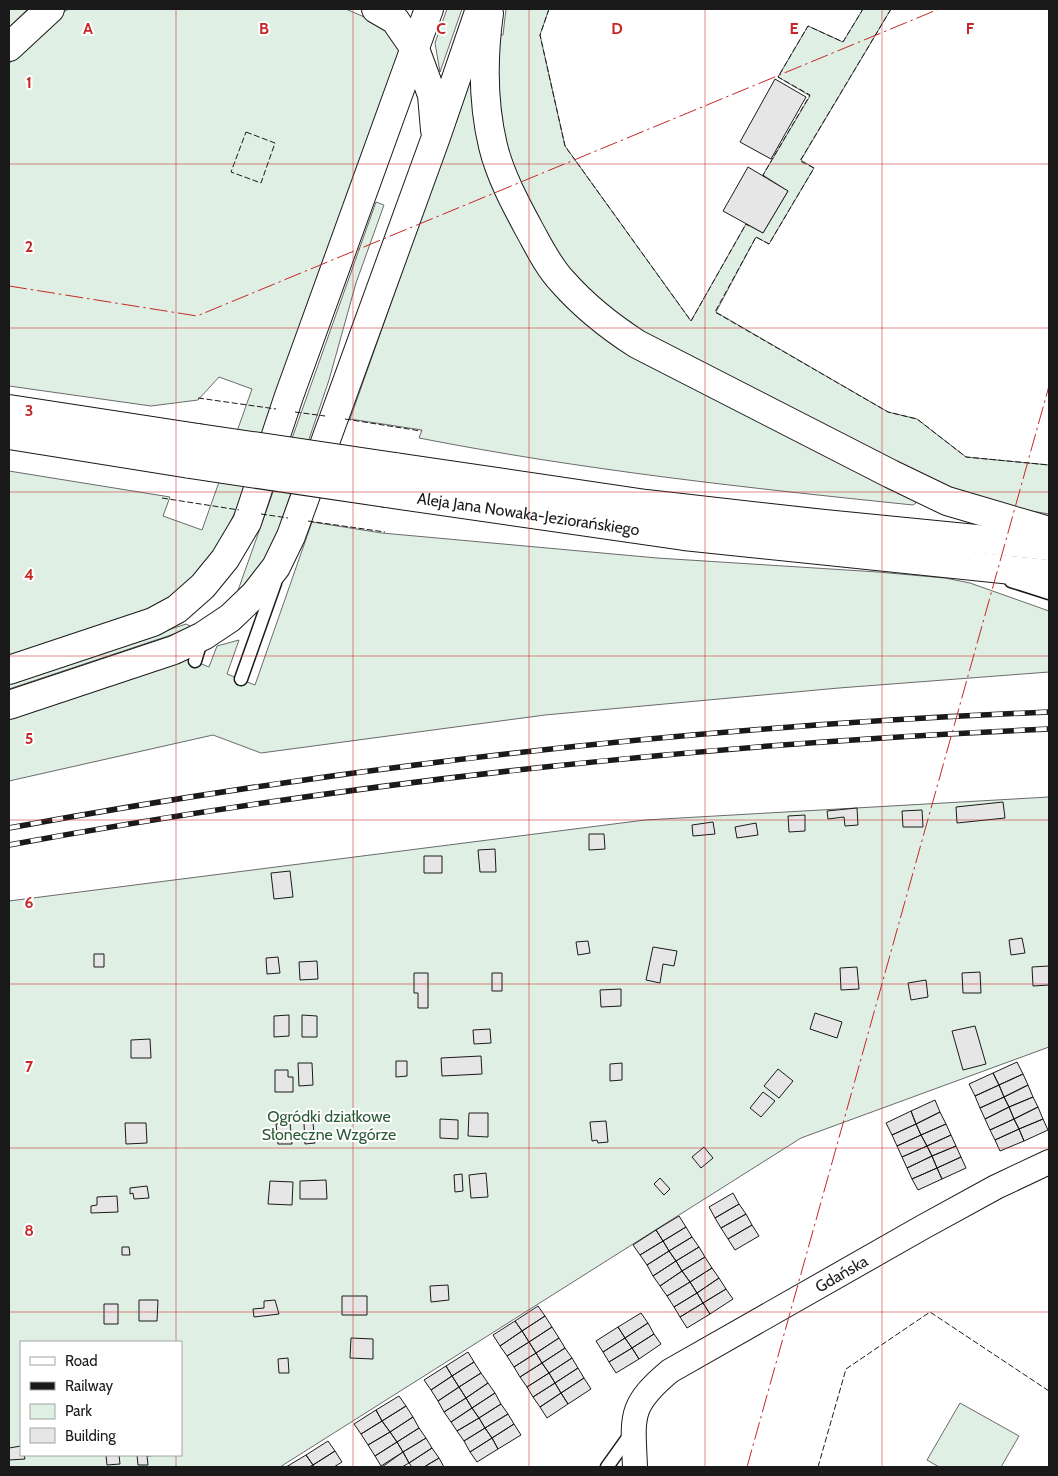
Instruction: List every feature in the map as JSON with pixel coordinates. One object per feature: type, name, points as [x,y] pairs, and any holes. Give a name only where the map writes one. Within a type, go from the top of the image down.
[{"type":"main road","points":[[9,47],[50,9]]},
{"type":"main road","points":[[376,9],[395,20],[415,48],[432,95],[436,137]]},
{"type":"main road","points":[[9,670],[153,622],[177,608],[203,586],[225,559],[247,522],[289,396],[429,9]]},
{"type":"main road","points":[[9,704],[174,650],[199,649],[254,594],[276,567],[291,536],[436,137],[480,9]]},
{"type":"main road","points":[[489,9],[486,33],[486,99],[493,146],[510,194],[543,254],[560,279],[585,305],[611,327],[637,344],[891,474],[948,501],[1049,531]]},
{"type":"main road","name":"Aleja Jana Nowaka-Jeziorańskiego","points":[[9,409],[646,504],[1049,546]]},
{"type":"main road","name":"Aleja Jana Nowaka-Jeziorańskiego","points":[[9,436],[684,536],[1049,574]]},
{"type":"street","name":"Gdańska","points":[[633,1431],[635,1414],[643,1398],[670,1371],[996,1187],[1049,1162]]},
{"type":"street","points":[[633,1431],[635,1467]]},
{"type":"lane","points":[[240,679],[291,536]]},
{"type":"lane","points":[[963,566],[1049,593]]},
{"type":"lane","points":[[607,1467],[633,1431]]},
{"type":"green space","points":[[9,9],[28,9],[9,27]]},
{"type":"green space","points":[[69,9],[346,9],[387,27],[401,49],[237,508],[220,543],[205,566],[170,597],[145,610],[9,656],[9,471],[170,497],[163,516],[202,530],[252,389],[219,377],[198,400],[151,406],[9,386],[9,64],[21,49],[63,12]]},
{"type":"green space","points":[[447,9],[462,9],[440,72],[435,43]]},
{"type":"green space","points":[[506,9],[549,9],[540,35],[565,146],[691,321],[746,224],[763,233],[788,191],[763,175],[810,96],[778,77],[808,26],[843,42],[863,9],[891,9],[801,160],[814,168],[769,244],[756,237],[716,312],[888,412],[917,419],[966,457],[1049,465],[1049,514],[1008,507],[945,487],[637,329],[632,323],[601,301],[569,268],[554,247],[516,178],[502,131],[498,81],[500,35],[503,35]]},
{"type":"green space","points":[[471,77],[491,181],[516,233],[545,276],[914,499],[916,503],[913,505],[789,492],[542,460],[419,438],[422,430],[350,419]]},
{"type":"green space","points":[[376,202],[384,205],[356,283],[329,380],[273,546],[263,564],[236,596]]},
{"type":"green space","points":[[312,522],[382,533],[657,558],[878,572],[945,578],[970,583],[1049,611],[1049,672],[839,688],[545,715],[261,753],[213,735],[9,781],[9,718],[184,657],[209,667],[217,646],[239,640],[227,674],[255,685]]},
{"type":"green space","points":[[186,624],[190,626],[186,630],[9,689],[9,682]]},
{"type":"green space","name":"Ogródki działkowe Słoneczne Wzgórze","points":[[1049,797],[1049,1047],[801,1138],[280,1467],[9,1467],[9,901],[645,820]]},
{"type":"green space","points":[[960,1403],[1019,1436],[1001,1467],[939,1467],[927,1460]]},
{"type":"building","points":[[775,79],[806,97],[771,159],[740,142]]},
{"type":"building","points":[[748,167],[788,191],[763,233],[723,211]]},
{"type":"building","points":[[1003,802],[1005,818],[957,823],[956,807]]},
{"type":"building","points":[[857,808],[858,825],[845,826],[844,817],[828,819],[827,811]]},
{"type":"building","points":[[922,810],[923,827],[903,827],[902,811]]},
{"type":"building","points":[[805,815],[805,831],[789,832],[788,816]]},
{"type":"building","points":[[713,822],[715,834],[693,836],[692,825]]},
{"type":"building","points":[[756,823],[758,835],[737,838],[735,827]]},
{"type":"building","points":[[589,834],[604,834],[605,849],[589,850]]},
{"type":"building","points":[[495,849],[496,872],[480,872],[478,850]]},
{"type":"building","points":[[424,856],[442,856],[442,873],[424,873]]},
{"type":"building","points":[[290,871],[293,897],[274,899],[271,873]]},
{"type":"building","points":[[1022,938],[1025,953],[1011,955],[1009,940]]},
{"type":"building","points":[[588,941],[590,953],[578,955],[576,942]]},
{"type":"building","points":[[653,947],[677,951],[674,966],[663,964],[660,983],[646,980]]},
{"type":"building","points":[[94,954],[104,954],[104,967],[94,967]]},
{"type":"building","points":[[278,957],[280,973],[267,974],[266,958]]},
{"type":"building","points":[[317,961],[318,979],[300,980],[299,962]]},
{"type":"building","points":[[1049,966],[1049,985],[1033,986],[1032,967]]},
{"type":"building","points":[[857,967],[859,989],[841,990],[840,968]]},
{"type":"building","points":[[980,972],[981,993],[963,993],[962,973]]},
{"type":"building","points":[[414,973],[428,973],[428,1008],[418,1008],[418,993],[414,993]]},
{"type":"building","points":[[492,973],[502,973],[502,991],[492,991]]},
{"type":"building","points":[[926,980],[928,997],[911,1000],[908,983]]},
{"type":"building","points":[[621,989],[621,1006],[601,1007],[600,990]]},
{"type":"building","points":[[815,1013],[842,1022],[837,1038],[810,1029]]},
{"type":"building","points":[[289,1015],[289,1036],[274,1037],[274,1016]]},
{"type":"building","points":[[302,1015],[317,1016],[317,1037],[302,1037]]},
{"type":"building","points":[[975,1026],[986,1064],[963,1070],[952,1031]]},
{"type":"building","points":[[490,1029],[491,1043],[474,1044],[473,1030]]},
{"type":"building","points":[[150,1039],[151,1058],[131,1058],[131,1040]]},
{"type":"building","points":[[481,1056],[482,1074],[442,1076],[441,1058]]},
{"type":"building","points":[[396,1061],[407,1061],[407,1076],[396,1077]]},
{"type":"building","points":[[1017,1062],[1023,1074],[999,1085],[993,1073]]},
{"type":"building","points":[[298,1063],[312,1063],[313,1085],[299,1086]]},
{"type":"building","points":[[622,1063],[622,1080],[610,1081],[610,1064]]},
{"type":"building","points":[[778,1069],[793,1081],[779,1098],[764,1086]]},
{"type":"building","points":[[275,1070],[288,1070],[288,1077],[293,1077],[293,1092],[275,1092]]},
{"type":"building","points":[[993,1073],[999,1085],[975,1096],[969,1084]]},
{"type":"building","points":[[1023,1074],[1028,1085],[1004,1097],[999,1085]]},
{"type":"building","points":[[999,1085],[1004,1097],[980,1108],[975,1096]]},
{"type":"building","points":[[1028,1085],[1033,1097],[1009,1107],[1004,1097]]},
{"type":"building","points":[[763,1092],[775,1101],[761,1117],[750,1108]]},
{"type":"building","points":[[1004,1097],[1009,1107],[985,1119],[980,1108]]},
{"type":"building","points":[[1033,1097],[1038,1107],[1014,1119],[1009,1107]]},
{"type":"building","points":[[935,1100],[940,1112],[916,1124],[911,1111]]},
{"type":"building","points":[[1009,1107],[1014,1119],[990,1130],[985,1119]]},
{"type":"building","points":[[1038,1107],[1043,1119],[1019,1129],[1014,1119]]},
{"type":"building","points":[[911,1111],[916,1124],[892,1135],[886,1123]]},
{"type":"building","points":[[940,1112],[946,1124],[921,1135],[916,1124]]},
{"type":"building","points":[[469,1113],[488,1113],[488,1137],[468,1136]]},
{"type":"building","points":[[440,1119],[458,1120],[458,1139],[440,1138]]},
{"type":"building","points":[[1014,1119],[1019,1129],[995,1140],[990,1130]]},
{"type":"building","points":[[1043,1119],[1048,1130],[1024,1141],[1019,1129]]},
{"type":"building","points":[[606,1121],[608,1142],[598,1143],[597,1140],[592,1141],[590,1122]]},
{"type":"building","points":[[125,1123],[146,1123],[147,1143],[126,1144]]},
{"type":"building","points":[[290,1123],[292,1144],[278,1144],[276,1124]]},
{"type":"building","points":[[304,1123],[313,1123],[315,1143],[305,1144]]},
{"type":"building","points":[[916,1124],[921,1135],[897,1146],[892,1135]]},
{"type":"building","points":[[946,1124],[951,1135],[927,1146],[921,1135]]},
{"type":"building","points":[[1019,1129],[1024,1141],[1000,1151],[995,1140]]},
{"type":"building","points":[[921,1135],[927,1146],[902,1157],[897,1146]]},
{"type":"building","points":[[951,1135],[956,1146],[932,1156],[927,1146]]},
{"type":"building","points":[[927,1146],[932,1156],[907,1168],[902,1157]]},
{"type":"building","points":[[956,1146],[961,1157],[937,1168],[932,1156]]},
{"type":"building","points":[[704,1147],[713,1158],[701,1168],[692,1157]]},
{"type":"building","points":[[932,1156],[937,1168],[912,1179],[907,1168]]},
{"type":"building","points":[[961,1157],[966,1168],[942,1179],[937,1168]]},
{"type":"building","points":[[937,1168],[942,1179],[918,1190],[912,1179]]},
{"type":"building","points":[[486,1173],[488,1197],[471,1198],[469,1175]]},
{"type":"building","points":[[462,1174],[463,1191],[455,1192],[454,1175]]},
{"type":"building","points":[[660,1178],[670,1189],[664,1195],[654,1184]]},
{"type":"building","points":[[326,1180],[327,1199],[300,1199],[300,1181]]},
{"type":"building","points":[[270,1181],[293,1182],[292,1205],[268,1204]]},
{"type":"building","points":[[147,1186],[149,1198],[134,1199],[133,1193],[130,1194],[130,1188]]},
{"type":"building","points":[[733,1193],[739,1204],[715,1218],[709,1207]]},
{"type":"building","points":[[117,1196],[118,1212],[91,1213],[91,1206],[97,1205],[97,1197]]},
{"type":"building","points":[[739,1204],[746,1214],[721,1228],[715,1218]]},
{"type":"building","points":[[746,1214],[752,1225],[728,1239],[721,1228]]},
{"type":"building","points":[[679,1216],[686,1227],[663,1241],[656,1230]]},
{"type":"building","points":[[752,1225],[759,1236],[735,1250],[728,1239]]},
{"type":"building","points":[[686,1227],[692,1237],[669,1251],[663,1241]]},
{"type":"building","points":[[656,1230],[663,1241],[640,1255],[633,1245]]},
{"type":"building","points":[[692,1237],[699,1247],[676,1261],[669,1251]]},
{"type":"building","points":[[663,1241],[669,1251],[647,1265],[640,1255]]},
{"type":"building","points":[[122,1247],[129,1247],[130,1255],[122,1255]]},
{"type":"building","points":[[699,1247],[705,1257],[682,1271],[676,1261]]},
{"type":"building","points":[[669,1251],[676,1261],[653,1276],[647,1265]]},
{"type":"building","points":[[705,1257],[712,1268],[690,1282],[682,1271]]},
{"type":"building","points":[[676,1261],[682,1271],[660,1286],[653,1276]]},
{"type":"building","points":[[712,1268],[719,1278],[697,1293],[690,1282]]},
{"type":"building","points":[[682,1271],[690,1282],[667,1296],[660,1286]]},
{"type":"building","points":[[719,1278],[726,1289],[703,1303],[697,1293]]},
{"type":"building","points":[[690,1282],[697,1293],[674,1307],[667,1296]]},
{"type":"building","points":[[448,1285],[449,1300],[431,1302],[430,1286]]},
{"type":"building","points":[[726,1289],[733,1299],[710,1314],[703,1303]]},
{"type":"building","points":[[697,1293],[703,1303],[680,1317],[674,1307]]},
{"type":"building","points":[[342,1296],[367,1296],[367,1315],[342,1315]]},
{"type":"building","points":[[139,1300],[158,1300],[157,1321],[139,1321]]},
{"type":"building","points":[[275,1300],[279,1314],[254,1317],[253,1309],[264,1308],[264,1301]]},
{"type":"building","points":[[703,1303],[710,1314],[687,1328],[680,1317]]},
{"type":"building","points":[[104,1304],[118,1304],[118,1324],[104,1324]]},
{"type":"building","points":[[538,1306],[545,1316],[522,1331],[515,1321]]},
{"type":"building","points":[[641,1313],[648,1323],[625,1338],[618,1327]]},
{"type":"building","points":[[545,1316],[552,1327],[529,1342],[522,1331]]},
{"type":"building","points":[[515,1321],[522,1331],[500,1346],[493,1335]]},
{"type":"building","points":[[648,1323],[654,1334],[632,1348],[625,1338]]},
{"type":"building","points":[[552,1327],[559,1338],[536,1353],[529,1342]]},
{"type":"building","points":[[618,1327],[625,1338],[603,1352],[596,1341]]},
{"type":"building","points":[[522,1331],[529,1342],[507,1356],[500,1346]]},
{"type":"building","points":[[654,1334],[661,1344],[639,1359],[632,1348]]},
{"type":"building","points":[[351,1338],[373,1339],[373,1359],[350,1358]]},
{"type":"building","points":[[559,1338],[565,1348],[542,1363],[536,1353]]},
{"type":"building","points":[[625,1338],[632,1348],[609,1362],[603,1352]]},
{"type":"building","points":[[529,1342],[536,1353],[514,1367],[507,1356]]},
{"type":"building","points":[[565,1348],[572,1358],[549,1373],[542,1363]]},
{"type":"building","points":[[632,1348],[639,1359],[616,1373],[609,1362]]},
{"type":"building","points":[[468,1352],[474,1362],[452,1376],[446,1366]]},
{"type":"building","points":[[536,1353],[542,1363],[520,1377],[514,1367]]},
{"type":"building","points":[[288,1358],[289,1373],[279,1373],[278,1359]]},
{"type":"building","points":[[572,1358],[578,1368],[555,1383],[549,1373]]},
{"type":"building","points":[[474,1362],[481,1373],[459,1387],[452,1376]]},
{"type":"building","points":[[542,1363],[549,1373],[527,1387],[520,1377]]},
{"type":"building","points":[[446,1366],[452,1376],[431,1390],[424,1380]]},
{"type":"building","points":[[578,1368],[584,1378],[561,1393],[555,1383]]},
{"type":"building","points":[[481,1373],[488,1383],[466,1398],[459,1387]]},
{"type":"building","points":[[549,1373],[555,1383],[533,1397],[527,1387]]},
{"type":"building","points":[[452,1376],[459,1387],[438,1401],[431,1390]]},
{"type":"building","points":[[584,1378],[591,1389],[568,1404],[561,1393]]},
{"type":"building","points":[[488,1383],[495,1393],[472,1408],[466,1398]]},
{"type":"building","points":[[555,1383],[561,1393],[540,1407],[533,1397]]},
{"type":"building","points":[[459,1387],[466,1398],[444,1412],[438,1401]]},
{"type":"building","points":[[495,1393],[501,1404],[479,1418],[472,1408]]},
{"type":"building","points":[[561,1393],[568,1404],[547,1418],[540,1407]]},
{"type":"building","points":[[399,1396],[406,1406],[382,1421],[376,1410]]},
{"type":"building","points":[[466,1398],[472,1408],[451,1422],[444,1412]]},
{"type":"building","points":[[501,1404],[508,1414],[485,1428],[479,1418]]},
{"type":"building","points":[[406,1406],[413,1417],[390,1432],[382,1421]]},
{"type":"building","points":[[472,1408],[479,1418],[457,1431],[451,1422]]},
{"type":"building","points":[[376,1410],[382,1421],[361,1434],[354,1424]]},
{"type":"building","points":[[508,1414],[514,1424],[492,1438],[485,1428]]},
{"type":"building","points":[[413,1417],[419,1428],[397,1442],[390,1432]]},
{"type":"building","points":[[479,1418],[485,1428],[464,1441],[457,1431]]},
{"type":"building","points":[[382,1421],[390,1432],[368,1445],[361,1434]]},
{"type":"building","points":[[514,1424],[521,1435],[498,1449],[492,1438]]},
{"type":"building","points":[[419,1428],[426,1438],[403,1452],[397,1442]]},
{"type":"building","points":[[485,1428],[492,1438],[470,1452],[464,1441]]},
{"type":"building","points":[[390,1432],[397,1442],[375,1456],[368,1445]]},
{"type":"building","points":[[426,1438],[432,1448],[409,1463],[403,1452]]},
{"type":"building","points":[[492,1438],[498,1449],[477,1462],[470,1452]]},
{"type":"building","points":[[328,1441],[335,1451],[313,1465],[306,1455]]},
{"type":"building","points":[[397,1442],[403,1452],[381,1466],[375,1456]]},
{"type":"building","points":[[20,1446],[20,1456],[24,1456],[25,1459],[9,1460],[9,1448]]},
{"type":"building","points":[[432,1448],[439,1458],[424,1467],[412,1467],[409,1463]]},
{"type":"building","points":[[335,1451],[342,1462],[334,1467],[314,1467],[313,1465]]},
{"type":"building","points":[[403,1452],[409,1463],[402,1467],[382,1467]]},
{"type":"building","points":[[306,1455],[313,1465],[309,1467],[286,1467]]},
{"type":"building","points":[[106,1456],[119,1456],[120,1464],[107,1465]]},
{"type":"building","points":[[137,1456],[147,1456],[148,1465],[138,1465]]},
{"type":"building","points":[[439,1458],[444,1467],[424,1467]]},
{"type":"railway","points":[[9,828],[267,785],[527,752],[657,738],[788,727],[918,718],[1049,712]]},
{"type":"railway","points":[[9,845],[267,802],[527,769],[788,745],[1049,729]]},
{"type":"fence","points":[[549,9],[540,35],[565,146],[691,321],[746,224],[749,226]]},
{"type":"fence","points":[[765,177],[763,175],[810,95],[778,77],[808,26],[843,42],[863,9]]},
{"type":"fence","points":[[891,9],[800,161],[814,168],[769,244],[756,237],[715,312],[888,412],[917,419],[966,457],[1049,465]]},
{"type":"fence","points":[[246,132],[275,143],[261,183],[231,172],[246,132]]},
{"type":"fence","points":[[198,398],[276,409]]},
{"type":"fence","points":[[295,412],[325,416]]},
{"type":"fence","points":[[345,419],[421,431]]},
{"type":"fence","points":[[162,498],[239,510]]},
{"type":"fence","points":[[261,514],[288,518]]},
{"type":"fence","points":[[308,521],[385,532]]},
{"type":"fence","points":[[818,1467],[846,1369],[930,1312],[1049,1391]]},
{"type":"power","points":[[9,286],[197,316],[939,9]]},
{"type":"power","points":[[747,1467],[1049,386]]}]
